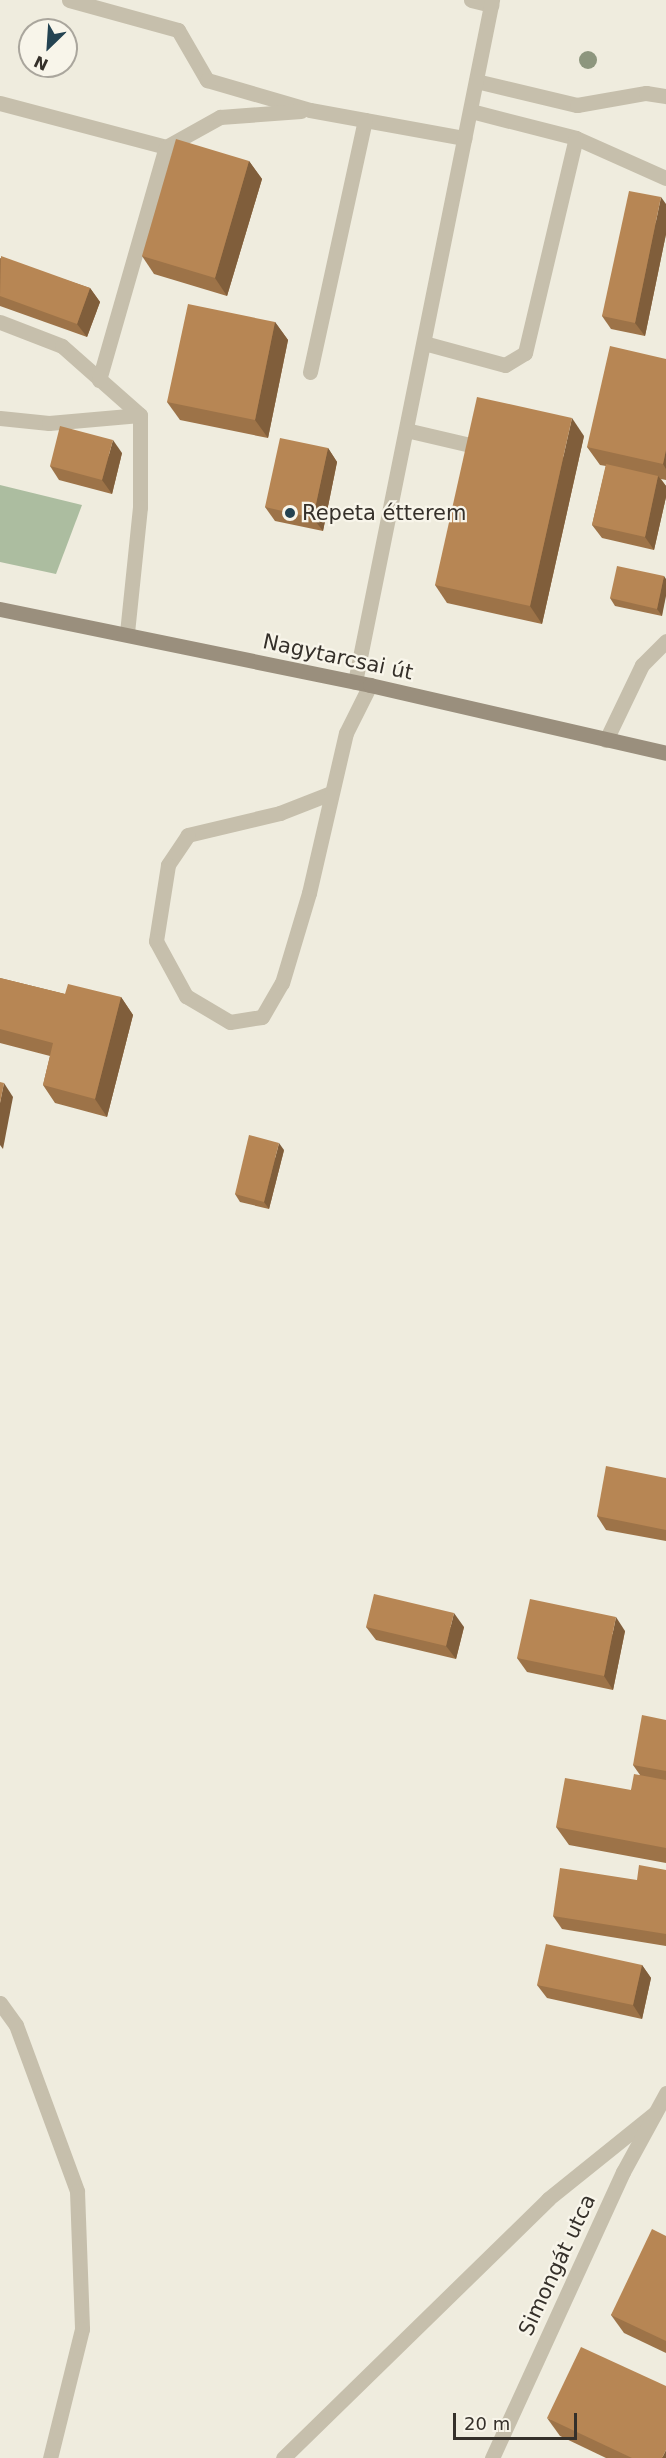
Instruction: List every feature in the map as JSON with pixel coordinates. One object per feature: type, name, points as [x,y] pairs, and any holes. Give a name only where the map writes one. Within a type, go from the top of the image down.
[{"type":"main road","name":"Nagytarcsai út","points":[[0,609],[127,633],[363,683],[666,753]]},
{"type":"street","points":[[69,0],[178,30],[207,80],[310,110],[464,138]]},
{"type":"street","points":[[331,792],[280,813],[188,836],[168,865],[156,941],[186,996],[230,1022],[262,1017],[282,983],[331,792],[346,733],[363,683],[406,430],[491,2],[471,0]]},
{"type":"street","points":[[476,81],[577,105],[646,93],[666,96]]},
{"type":"street","points":[[0,103],[166,147],[220,117],[310,110]]},
{"type":"street","points":[[471,111],[576,138],[666,178]]},
{"type":"street","points":[[310,372],[365,120]]},
{"type":"street","points":[[424,343],[505,365],[525,353],[576,138]]},
{"type":"street","points":[[99,380],[166,147]]},
{"type":"street","points":[[0,322],[62,346],[140,415],[140,507],[127,633]]},
{"type":"street","points":[[0,418],[49,423],[140,415]]},
{"type":"street","points":[[406,430],[470,445]]},
{"type":"street","points":[[606,740],[642,665],[666,642]]},
{"type":"street","points":[[0,2003],[16,2025],[77,2191],[82,2329],[50,2458]]},
{"type":"street","name":"Simongát utca","points":[[492,2458],[666,2093]]},
{"type":"street","points":[[283,2458],[548,2199],[655,2113]]},
{"type":"green space","points":[[0,485],[82,505],[56,574],[0,562]]},
{"type":"building","points":[[176,139],[249,161],[215,278],[142,256]]},
{"type":"building","points":[[629,191],[661,197],[635,323],[602,316]]},
{"type":"building","points":[[1,256],[90,288],[77,324],[0,296]]},
{"type":"building","points":[[188,304],[275,322],[255,420],[167,402]]},
{"type":"building","points":[[610,346],[666,359],[666,450],[663,464],[587,447]]},
{"type":"building","points":[[477,397],[572,418],[530,606],[435,585]]},
{"type":"building","points":[[60,426],[113,440],[102,480],[50,466]]},
{"type":"building","points":[[280,438],[328,448],[313,518],[265,507]]},
{"type":"building","points":[[606,464],[658,476],[645,537],[592,525]]},
{"type":"building","points":[[617,566],[664,576],[657,609],[610,598]]},
{"type":"building","points":[[0,978],[65,994],[68,984],[121,997],[95,1099],[43,1085],[53,1043],[0,1029]]},
{"type":"building","points":[[0,1082],[4,1083],[0,1103]]},
{"type":"building","points":[[249,1135],[279,1143],[264,1202],[235,1194]]},
{"type":"building","points":[[606,1466],[666,1478],[666,1530],[597,1516]]},
{"type":"building","points":[[374,1594],[454,1613],[446,1646],[366,1627]]},
{"type":"building","points":[[530,1599],[616,1617],[604,1676],[517,1658]]},
{"type":"building","points":[[642,1715],[666,1720],[666,1771],[633,1765]]},
{"type":"building","points":[[634,1774],[666,1780],[666,1848],[556,1827],[565,1778],[631,1790]]},
{"type":"building","points":[[639,1865],[666,1870],[666,1934],[553,1916],[560,1868],[637,1880]]},
{"type":"building","points":[[546,1944],[642,1965],[633,2005],[537,1985]]},
{"type":"building","points":[[652,2229],[666,2236],[666,2341],[611,2315]]},
{"type":"building","points":[[581,2347],[666,2386],[666,2450],[662,2458],[632,2458],[547,2418]]},
{"type":"place","name":"Repeta étterem","points":[[290,513]]}]
